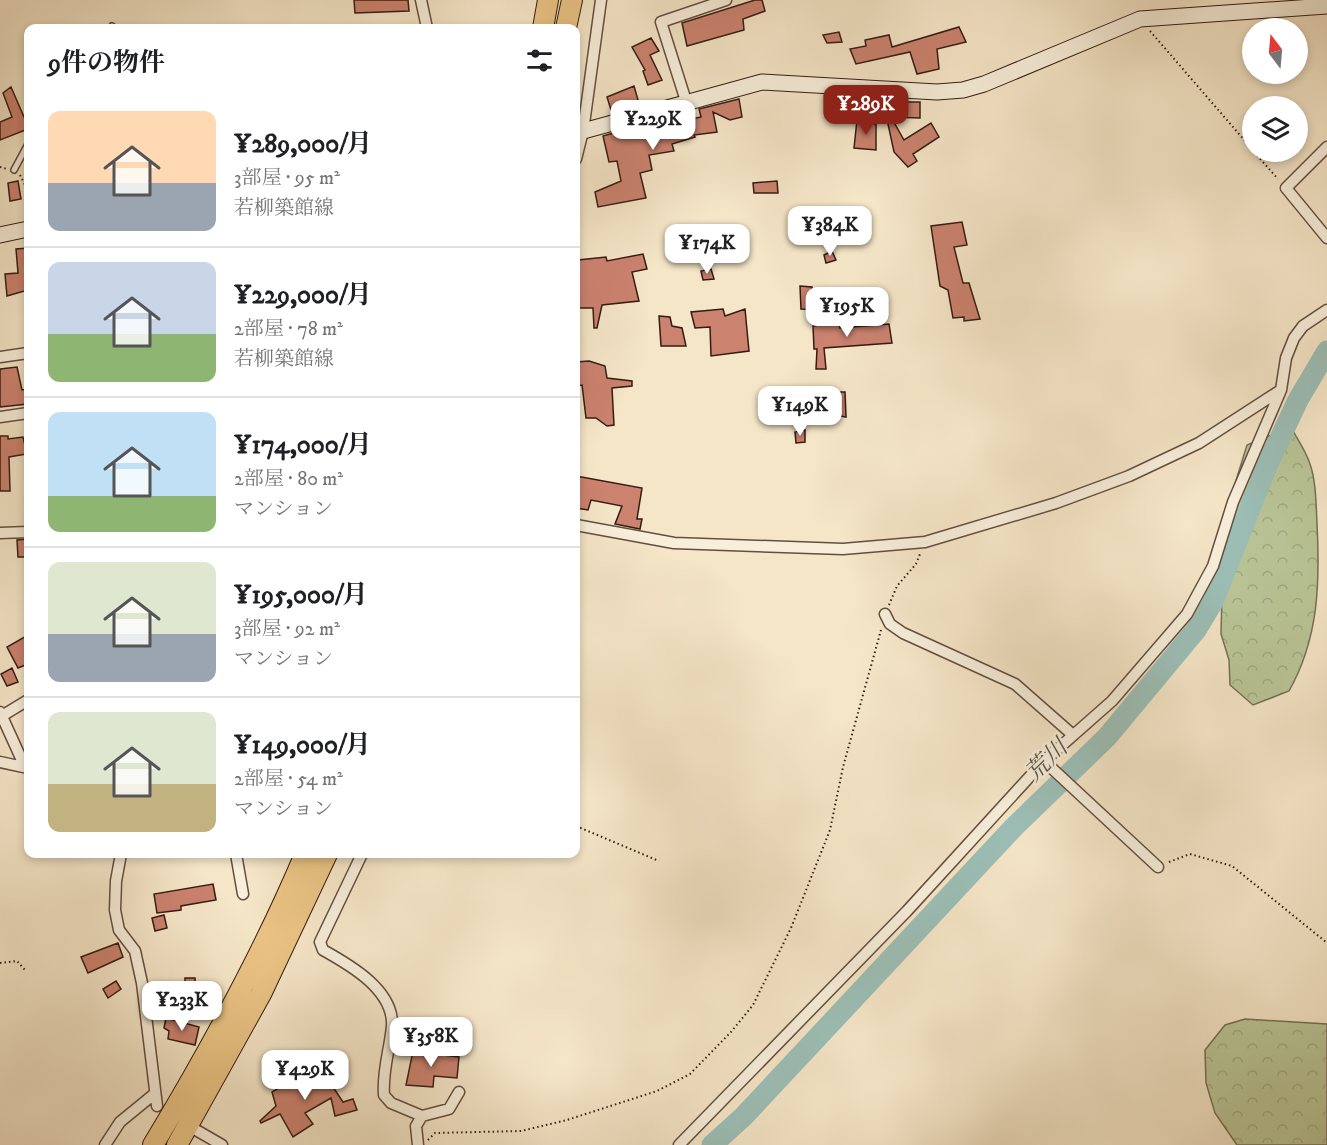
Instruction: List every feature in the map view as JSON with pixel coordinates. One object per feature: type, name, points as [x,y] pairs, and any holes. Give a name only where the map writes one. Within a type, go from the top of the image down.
[{"type":"highway","points":[[544,24],[548,0]]},
{"type":"highway","points":[[567,24],[572,0]]},
{"type":"highway","points":[[153,1145],[185,1093],[243,984],[303,858]]},
{"type":"highway","points":[[177,1145],[261,994],[325,858]]},
{"type":"main road","points":[[580,132],[762,82],[937,92],[963,90],[984,84],[1140,19],[1327,6]]},
{"type":"main road","points":[[0,235],[24,230]]},
{"type":"street","points":[[421,0],[426,24]]},
{"type":"street","points":[[580,126],[601,0]]},
{"type":"street","points":[[686,101],[661,22],[726,0]]},
{"type":"street","points":[[1327,147],[1286,188],[1327,237]]},
{"type":"street","points":[[680,1145],[1048,764],[1073,735],[1119,693],[1187,614],[1213,566],[1233,502],[1281,390],[1294,338],[1304,326],[1327,310]]},
{"type":"street","points":[[0,357],[24,354]]},
{"type":"street","points":[[580,526],[674,543],[843,549],[925,542],[1056,503],[1129,476],[1199,443],[1281,390]]},
{"type":"street","points":[[0,417],[24,414]]},
{"type":"street","points":[[0,533],[24,532]]},
{"type":"street","points":[[885,614],[890,624],[903,633],[1016,684],[1073,735]]},
{"type":"street","points":[[24,702],[1,714],[24,762]]},
{"type":"street","points":[[0,762],[24,767]]},
{"type":"street","points":[[1048,764],[1158,867]]},
{"type":"street","points":[[105,1145],[120,1122],[155,1101],[142,983],[135,951],[119,930],[115,910],[116,881],[120,858]]},
{"type":"street","points":[[237,858],[243,894]]},
{"type":"street","points":[[360,858],[320,942],[323,950],[367,980],[390,1008],[392,1024],[382,1080],[384,1095],[391,1102],[422,1116],[449,1109],[459,1092]]},
{"type":"street","points":[[418,1145],[416,1126],[422,1116]]},
{"type":"street","points":[[196,1130],[222,1145]]},
{"type":"lane","points":[[14,170],[24,151]]},
{"type":"path","points":[[1140,19],[1242,137]]},
{"type":"path","points":[[1263,162],[1286,188]]},
{"type":"path","points":[[426,1145],[435,1133],[521,1131],[567,1120],[657,1091],[690,1074],[731,1032],[753,1005],[791,928],[830,830],[855,717],[885,614],[897,586],[916,564],[925,542]]},
{"type":"path","points":[[580,828],[659,861]]},
{"type":"path","points":[[1158,867],[1190,854],[1232,866],[1326,942]]},
{"type":"path","points":[[0,963],[17,960],[25,970]]},
{"type":"green space","points":[[1291,427],[1308,459],[1315,485],[1318,567],[1315,609],[1306,651],[1289,691],[1253,705],[1230,685],[1229,660],[1221,634],[1223,550],[1234,487],[1247,445]]},
{"type":"green space","points":[[1245,1019],[1327,1024],[1327,1145],[1237,1145],[1215,1113],[1206,1083],[1205,1050],[1225,1025]]},
{"type":"building","points":[[354,0],[408,0],[409,11],[355,13]]},
{"type":"building","points":[[755,0],[762,0],[765,11],[743,19],[744,30],[687,46],[682,23]]},
{"type":"building","points":[[959,27],[966,42],[937,49],[939,69],[917,74],[910,52],[856,64],[850,49],[866,46],[865,40],[889,35],[892,47]]},
{"type":"building","points":[[839,32],[842,42],[827,43],[823,35]]},
{"type":"building","points":[[651,38],[659,51],[650,55],[662,80],[648,85],[643,71],[645,70],[632,47]]},
{"type":"building","points":[[634,86],[638,100],[611,110],[607,97]]},
{"type":"building","points":[[11,87],[24,117],[24,131],[0,140],[0,122],[12,117],[3,93]]},
{"type":"building","points":[[739,99],[742,117],[730,120],[713,112],[717,132],[694,135],[695,137],[672,144],[674,151],[649,155],[652,170],[640,173],[646,198],[598,207],[595,192],[621,181],[617,161],[609,162],[603,136],[641,125],[644,138],[676,131],[674,123],[701,117],[699,109]]},
{"type":"building","points":[[889,102],[920,102],[920,118],[891,117],[904,140],[931,123],[939,137],[913,154],[917,161],[908,167],[894,152],[885,110],[889,112]]},
{"type":"building","points":[[857,120],[876,124],[876,150],[854,148]]},
{"type":"building","points":[[18,181],[21,199],[10,201],[8,183]]},
{"type":"building","points":[[777,181],[778,193],[754,193],[753,183]]},
{"type":"building","points":[[962,222],[967,245],[954,247],[963,283],[969,283],[980,319],[964,321],[964,317],[953,318],[948,290],[940,286],[931,226]]},
{"type":"building","points":[[24,248],[24,291],[7,296],[5,274],[18,273],[16,249]]},
{"type":"building","points":[[832,251],[836,260],[826,263],[824,255]]},
{"type":"building","points":[[643,254],[647,269],[632,272],[639,301],[602,305],[597,328],[594,328],[593,308],[580,308],[580,260],[606,257],[607,261]]},
{"type":"building","points":[[711,269],[714,279],[703,280],[701,271]]},
{"type":"building","points":[[800,286],[812,287],[812,290],[819,292],[821,310],[801,309]]},
{"type":"building","points":[[723,309],[725,316],[745,309],[749,351],[711,356],[710,327],[695,328],[691,312]]},
{"type":"building","points":[[659,316],[670,317],[672,326],[682,328],[686,346],[661,346]]},
{"type":"building","points":[[839,322],[840,328],[889,324],[892,343],[824,348],[826,369],[816,369],[817,349],[814,349],[813,326]]},
{"type":"building","points":[[589,361],[605,366],[607,378],[632,381],[632,386],[612,388],[614,425],[607,426],[596,418],[586,418],[582,385],[580,385],[580,362]]},
{"type":"building","points":[[17,367],[22,390],[24,390],[24,404],[0,407],[0,369]]},
{"type":"building","points":[[836,392],[845,392],[846,417],[800,408],[800,422],[775,422],[781,400],[815,401],[816,395],[834,396]]},
{"type":"building","points":[[805,430],[805,442],[796,443],[795,432]]},
{"type":"building","points":[[0,436],[8,436],[8,439],[23,437],[24,454],[9,457],[10,491],[0,491]]},
{"type":"building","points":[[580,477],[642,488],[637,519],[642,519],[640,529],[615,524],[622,506],[591,500],[588,510],[580,509]]},
{"type":"building","points":[[24,539],[24,557],[18,557],[17,540]]},
{"type":"building","points":[[24,637],[24,666],[18,668],[7,647]]},
{"type":"building","points":[[12,668],[18,682],[7,686],[1,674]]},
{"type":"building","points":[[213,884],[216,900],[181,906],[181,910],[157,913],[154,894]]},
{"type":"building","points":[[164,915],[167,928],[155,931],[152,918]]},
{"type":"building","points":[[118,943],[123,957],[88,973],[81,957]]},
{"type":"building","points":[[185,978],[195,978],[196,1004],[163,1005],[162,992],[167,992],[168,984],[185,983]]},
{"type":"building","points":[[116,981],[121,989],[108,998],[103,989]]},
{"type":"building","points":[[166,1018],[199,1027],[195,1045],[168,1039],[169,1031],[164,1028]]},
{"type":"building","points":[[413,1051],[459,1057],[457,1078],[434,1076],[433,1087],[406,1085]]},
{"type":"building","points":[[312,1068],[321,1086],[327,1084],[327,1078],[343,1102],[353,1099],[357,1110],[335,1116],[331,1098],[305,1113],[313,1124],[293,1137],[280,1114],[261,1123],[260,1121],[276,1106],[272,1092]]},
{"type":"waterway","name":"荒川","points":[[712,1145],[744,1116],[1014,827],[1107,737],[1196,630],[1213,602],[1266,468],[1298,400],[1327,351]]}]
